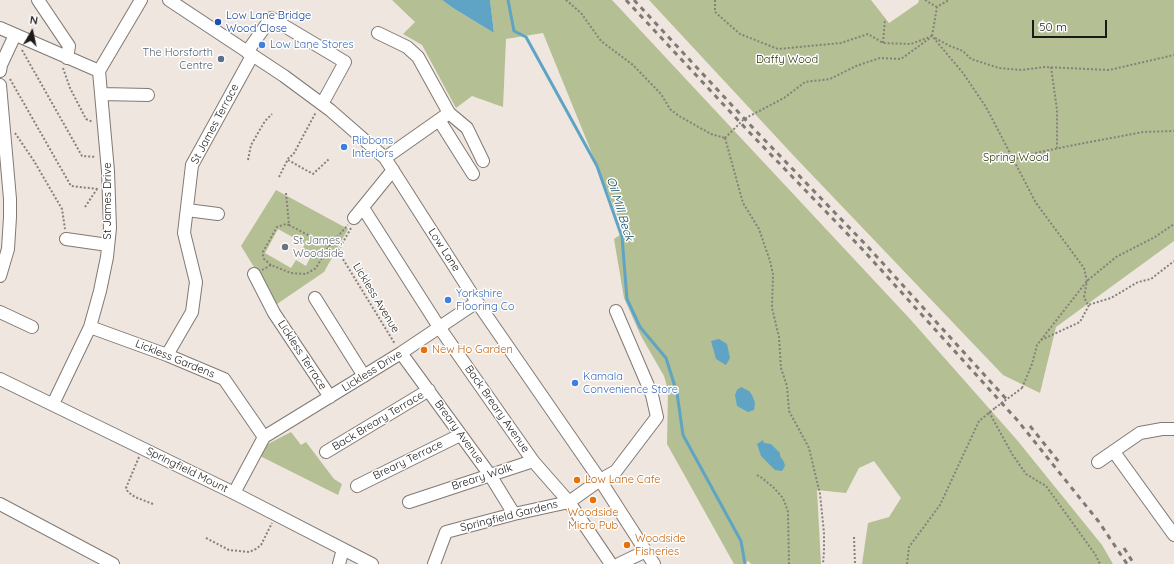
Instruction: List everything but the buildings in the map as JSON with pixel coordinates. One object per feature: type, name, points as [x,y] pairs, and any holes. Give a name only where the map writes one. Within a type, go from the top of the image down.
[{"type":"street","points":[[38,0],[69,46],[62,56]]},
{"type":"street","points":[[0,28],[99,71],[141,0]]},
{"type":"street","name":"Low Lane","points":[[175,1],[322,104],[385,158],[477,302],[600,480],[654,564]]},
{"type":"street","name":"St James Terrace","points":[[167,355],[192,312],[196,282],[184,233],[192,164],[250,54],[272,18],[345,62],[322,104]]},
{"type":"street","points":[[378,33],[407,47],[418,58],[449,113],[467,128],[483,161]]},
{"type":"street","points":[[0,68],[15,35]]},
{"type":"street","name":"St James Drive","points":[[53,404],[90,327],[100,291],[108,245],[110,228],[109,190],[105,128],[99,71]]},
{"type":"street","points":[[0,85],[10,211],[8,249],[0,276]]},
{"type":"street","points":[[102,94],[148,95]]},
{"type":"street","points":[[385,158],[449,113]]},
{"type":"street","points":[[439,120],[473,174]]},
{"type":"street","points":[[354,218],[393,170]]},
{"type":"street","points":[[187,210],[218,214]]},
{"type":"street","name":"Back Breary Avenue","points":[[365,211],[439,327],[533,461],[569,502],[611,564]]},
{"type":"street","points":[[66,239],[108,245]]},
{"type":"street","name":"Lickless Terrace","points":[[254,274],[274,312],[330,397]]},
{"type":"street","points":[[315,298],[364,376]]},
{"type":"street","name":"Lickless Drive","points":[[264,437],[401,354],[477,302]]},
{"type":"street","name":"Springfield Gardens","points":[[434,564],[446,532],[514,514],[569,502],[600,480],[616,471],[657,417],[652,395],[616,311]]},
{"type":"street","points":[[0,312],[32,327]]},
{"type":"street","name":"Lickless Gardens","points":[[90,327],[167,355],[224,379],[264,437]]},
{"type":"street","name":"Breary Avenue","points":[[401,354],[490,474],[514,514]]},
{"type":"street","name":"Springfield Mount","points":[[0,379],[234,493],[372,564]]},
{"type":"street","name":"Back Breary Terrace","points":[[326,452],[429,390]]},
{"type":"street","points":[[1098,462],[1140,433],[1162,429],[1174,429]]},
{"type":"street","name":"Breary Terrace","points":[[357,486],[460,435]]},
{"type":"street","points":[[234,493],[264,437]]},
{"type":"street","points":[[1114,452],[1174,535]]},
{"type":"street","name":"Breary Walk","points":[[409,502],[533,461]]},
{"type":"street","points":[[0,504],[112,564]]},
{"type":"street","points":[[339,564],[343,549]]},
{"type":"street","points":[[619,564],[646,551]]},
{"type":"path","points":[[566,0],[581,13],[601,40],[633,65],[661,94],[670,109],[679,116],[711,134],[725,138]]},
{"type":"path","points":[[715,0],[715,12],[740,34],[778,49],[841,43],[868,34],[883,43],[911,44],[932,36],[963,51],[971,59],[999,68],[1021,70],[1051,67],[1109,70],[1174,55]]},
{"type":"path","points":[[924,0],[938,7]]},
{"type":"path","points":[[725,138],[744,119],[784,98],[805,82],[830,79],[856,66],[880,58],[901,59],[932,36],[938,7],[949,0]]},
{"type":"path","points":[[883,43],[885,19]]},
{"type":"path","points":[[15,35],[82,156],[107,157]]},
{"type":"path","points":[[932,36],[963,72],[986,107],[1036,203],[1084,268],[1086,281],[1084,297],[1088,305],[1090,304]]},
{"type":"path","points":[[62,56],[70,88],[86,119],[105,128]]},
{"type":"path","points":[[1051,67],[1057,110],[1058,148]]},
{"type":"path","points":[[0,68],[71,186],[109,190]]},
{"type":"path","points":[[279,177],[289,157],[293,155],[322,104]]},
{"type":"path","points":[[248,160],[250,145],[265,121],[272,114]]},
{"type":"path","points":[[14,131],[34,161],[62,209],[66,239]]},
{"type":"path","points":[[1013,161],[1021,156],[1143,132],[1174,131]]},
{"type":"path","points":[[725,138],[743,203],[759,229],[773,274],[772,308],[780,337],[781,368],[787,386],[789,411],[809,448],[820,494],[824,545],[822,564]]},
{"type":"path","points":[[288,160],[313,174],[328,159]]},
{"type":"path","points":[[85,207],[97,189]]},
{"type":"path","points":[[286,193],[289,225]]},
{"type":"path","points":[[329,246],[286,224],[277,227],[263,252],[264,259],[271,265],[291,272],[306,274],[316,268],[329,246],[354,218]]},
{"type":"path","points":[[907,564],[909,547],[940,505],[980,421],[989,412],[1022,388],[1032,364],[1037,345],[1086,281],[1116,256],[1155,237],[1174,224]]},
{"type":"path","name":"Lickless Avenue","points":[[338,251],[401,354]]},
{"type":"path","points":[[1040,340],[1080,322],[1090,304],[1111,298],[1138,282],[1151,279],[1174,261]]},
{"type":"path","points":[[254,274],[271,265]]},
{"type":"path","points":[[989,412],[1015,459],[1026,474],[1046,486],[1095,554],[1100,564]]},
{"type":"path","points":[[143,449],[126,488],[135,498],[153,504]]},
{"type":"path","points":[[757,475],[773,487],[783,498],[786,506],[788,512],[789,564]]},
{"type":"path","points":[[206,538],[229,550],[249,552],[261,545],[276,515]]},
{"type":"path","points":[[854,537],[854,564]]},
{"type":"green space","points":[[392,0],[442,0],[494,33],[490,0],[612,0],[910,319],[1017,440],[1102,545],[1113,564],[862,564],[868,523],[889,517],[901,498],[874,461],[859,468],[846,493],[817,490],[821,564],[751,564],[748,561],[744,564],[734,564],[667,444],[668,390],[664,376],[641,336],[624,298],[614,239],[624,232],[543,33],[506,39],[503,107],[472,96],[456,108],[422,45],[403,34],[415,22]]},
{"type":"green space","name":"Spring Wood","points":[[649,0],[871,0],[889,23],[918,3],[919,0],[1174,0],[1174,241],[1056,327],[1040,393],[1003,375],[793,155]]},
{"type":"green space","points":[[276,190],[348,229],[324,272],[277,304],[241,246]],"holes":[[[278,229],[305,244],[301,251],[311,256],[306,266],[296,260],[291,268],[265,253]]]},
{"type":"green space","points":[[291,432],[301,445],[306,442],[334,479],[342,484],[338,495],[260,456],[266,445]]},
{"type":"water","points":[[442,0],[490,0],[494,33],[453,8]]},
{"type":"water","points":[[719,339],[727,344],[730,358],[726,365],[716,359],[711,341]]},
{"type":"water","points":[[741,387],[749,391],[752,395],[755,403],[754,410],[748,412],[737,406],[735,395],[737,390]]},
{"type":"water","points":[[763,440],[764,443],[771,444],[780,453],[785,466],[782,471],[775,470],[761,456],[757,444]]},
{"type":"waterway","name":"Oil Mill Beck","points":[[508,0],[514,31],[526,37],[597,166],[622,237],[627,299],[640,327],[666,358],[677,393],[683,435],[741,541],[745,564]]},
{"type":"railway","points":[[626,0],[750,133],[864,251],[1018,421],[1099,522],[1127,564]]},
{"type":"railway","points":[[634,0],[754,129],[868,247],[1009,402]]},
{"type":"railway","points":[[1030,426],[1059,462]]},
{"type":"railway","points":[[1124,548],[1134,564]]},
{"type":"place","name":"Low Lane Bridge Wood Close","points":[[218,22]]},
{"type":"place","name":"Low Lane Stores","points":[[262,45]]},
{"type":"place","name":"The Horsforth Centre","points":[[221,59]]},
{"type":"place","name":"Ribbons Interiors","points":[[344,147]]},
{"type":"place","name":"St James, Woodside","points":[[285,247]]},
{"type":"place","name":"Yorkshire Flooring Co","points":[[448,300]]},
{"type":"place","name":"New Ho Garden","points":[[424,350]]},
{"type":"place","name":"Kamala Convenience Store","points":[[575,383]]},
{"type":"place","name":"Low Lane Cafe","points":[[577,480]]},
{"type":"place","name":"Woodside Micro Pub","points":[[593,500]]},
{"type":"place","name":"Woodside Fisheries","points":[[627,545]]},
{"type":"park label","name":"Daffy Wood","points":[[787,60]]}]
